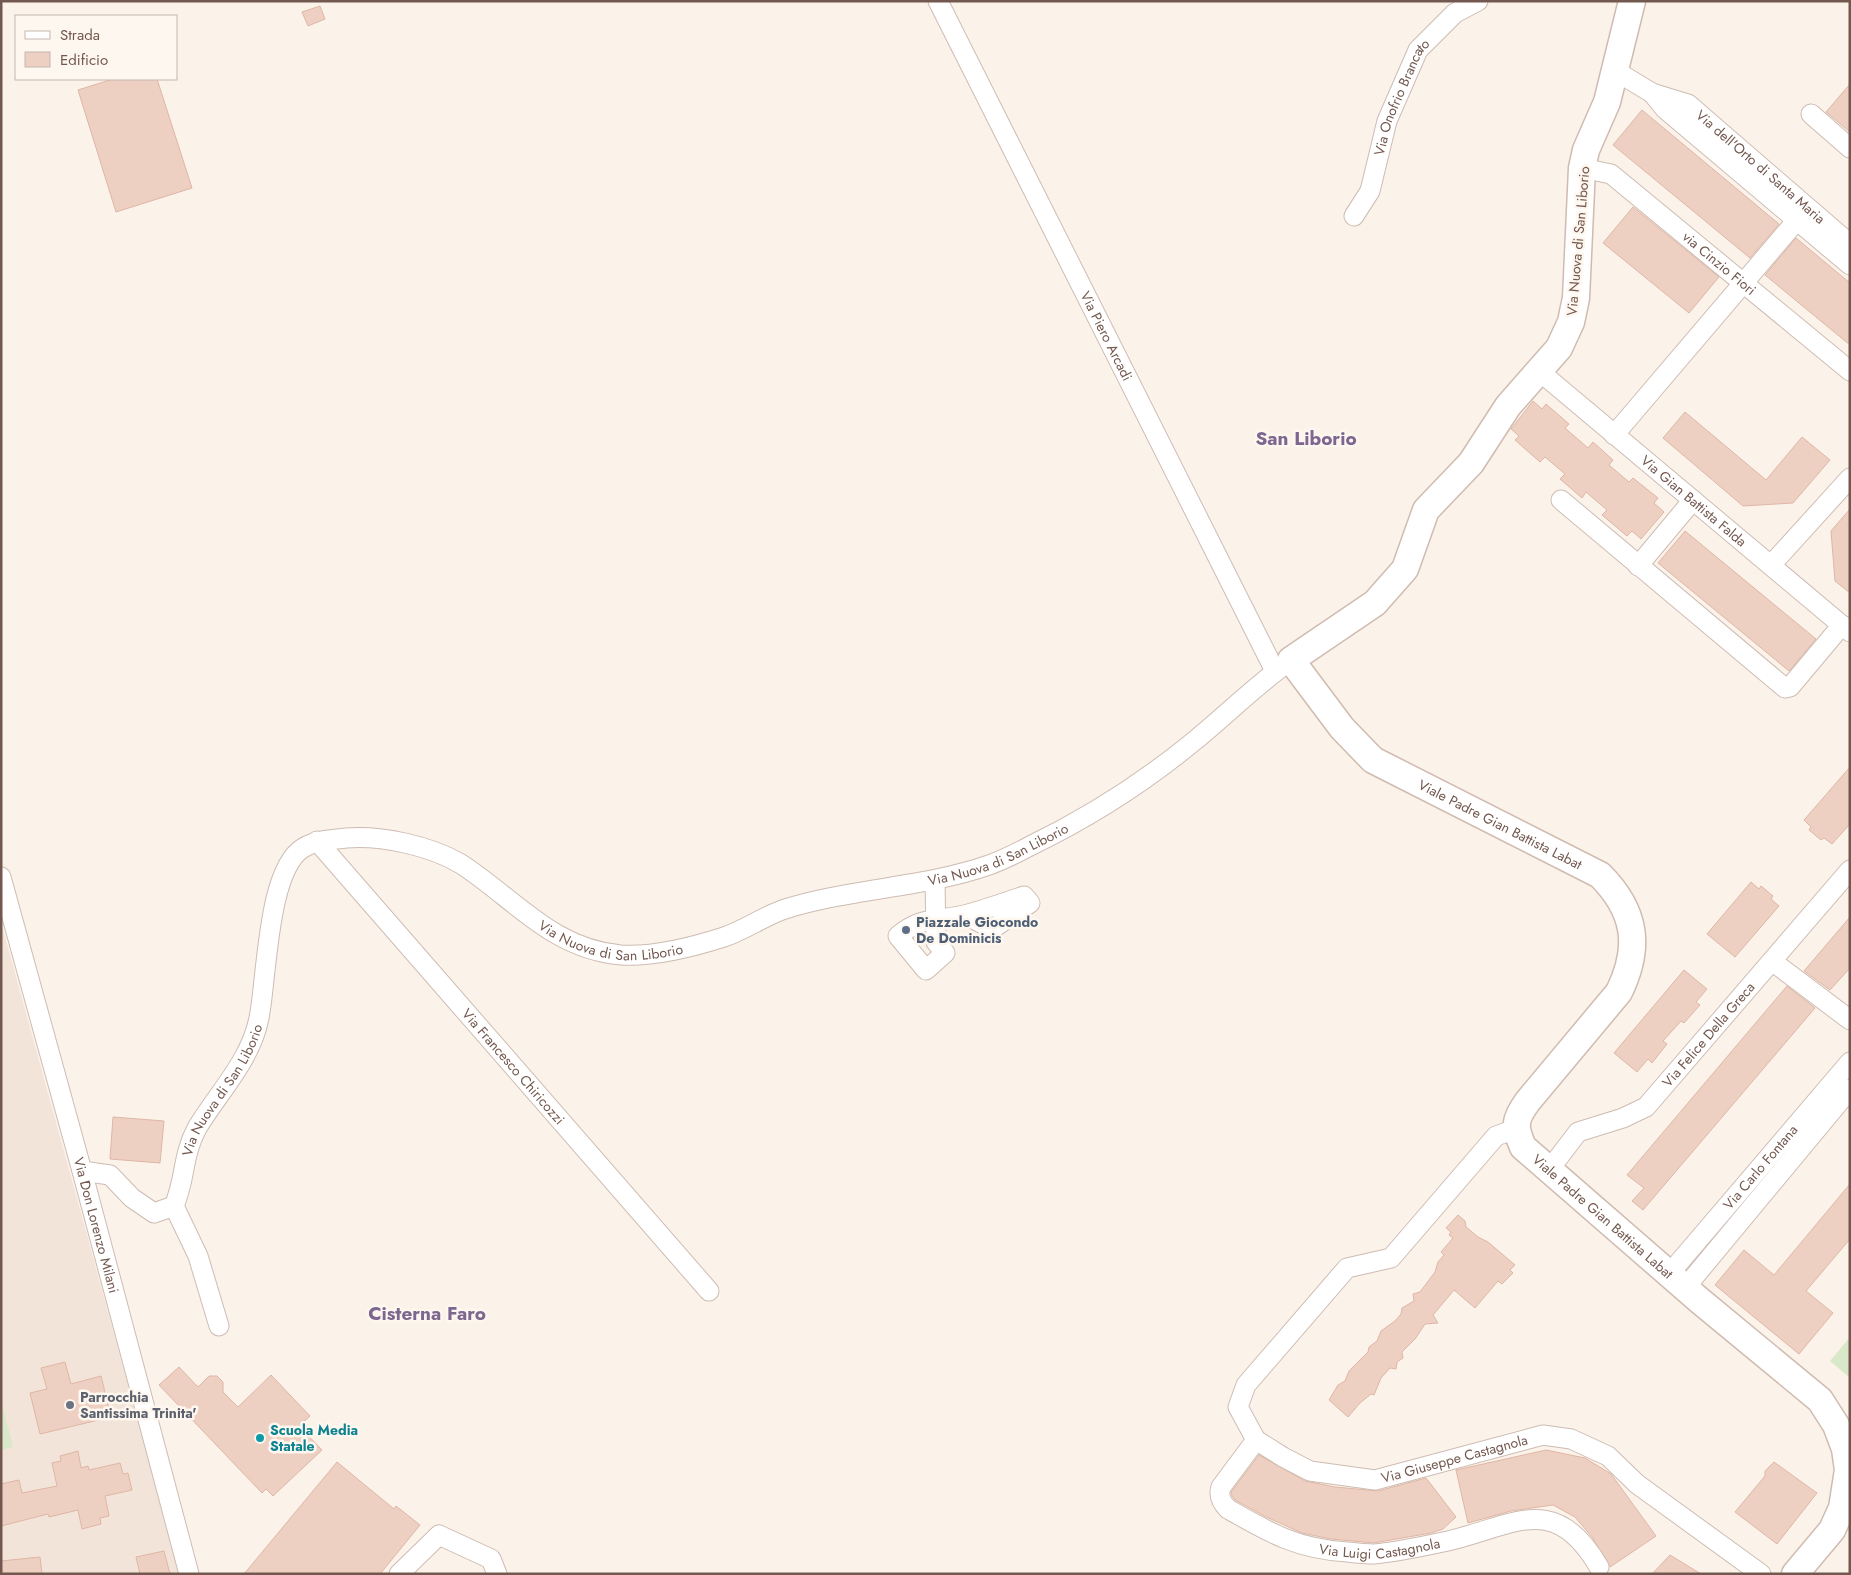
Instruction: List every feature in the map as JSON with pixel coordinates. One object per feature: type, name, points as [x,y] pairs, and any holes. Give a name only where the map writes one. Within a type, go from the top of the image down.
[{"type":"street","name":"Via Piero Arcadi","points":[[938,1],[1283,666]]},
{"type":"street","name":"Via Onofrio Brancato","points":[[1354,216],[1370,191],[1387,121],[1418,50],[1455,13],[1478,1]]},
{"type":"street","name":"Via Nuova di San Liborio","points":[[174,1206],[182,1188],[184,1158],[197,1129],[245,1055],[259,1021],[268,929],[284,874],[299,849],[317,841],[360,837],[412,844],[459,863],[541,925],[575,946],[622,955],[671,951],[725,936],[782,910],[839,896],[935,880],[991,865],[1073,826],[1121,795],[1191,744],[1283,666],[1375,603],[1404,569],[1426,510],[1472,463],[1508,406],[1559,348],[1571,322],[1576,298],[1582,168],[1586,150],[1606,102],[1632,1]]},
{"type":"street","name":"Via dell'Orto di Santa Maria","points":[[1614,70],[1652,93],[1688,104],[1850,244]]},
{"type":"street","points":[[1652,93],[1665,109],[1850,265]]},
{"type":"street","points":[[1811,114],[1850,148]]},
{"type":"street","name":"via Cinzio Fiori","points":[[1582,168],[1611,174],[1850,371]]},
{"type":"street","points":[[1614,435],[1797,220]]},
{"type":"street","name":"Via Gian Battista Falda","points":[[1539,372],[1846,628]]},
{"type":"street","points":[[1771,566],[1850,478]]},
{"type":"street","points":[[1561,500],[1785,688],[1790,687],[1846,628]]},
{"type":"street","points":[[1638,566],[1693,500]]},
{"type":"street","name":"Viale Padre Gian Battista Labat","points":[[1283,666],[1373,760],[1600,875],[1614,888],[1627,911],[1633,934],[1633,952],[1627,975],[1619,992],[1528,1101],[1519,1113],[1515,1128],[1523,1147],[1677,1281],[1820,1400],[1836,1425],[1845,1449],[1848,1470],[1846,1507],[1832,1530],[1795,1574]]},
{"type":"street","name":"Via Francesco Chiricozzi","points":[[317,841],[709,1291]]},
{"type":"street","name":"Via Felice Della Greca","points":[[1549,1170],[1578,1132],[1623,1118],[1646,1107],[1850,870]]},
{"type":"street","name":"Via Don Lorenzo Milani","points":[[1,877],[82,1171],[189,1574]]},
{"type":"street","points":[[935,880],[936,918],[966,915]]},
{"type":"street","points":[[1772,960],[1850,1020]]},
{"type":"street","name":"Via Carlo Fontana","points":[[1677,1281],[1847,1077]]},
{"type":"street","points":[[1256,1440],[1238,1407],[1246,1385],[1347,1268],[1391,1258],[1496,1136],[1515,1128]]},
{"type":"street","points":[[82,1171],[110,1175],[132,1198],[154,1213],[174,1206],[198,1256],[219,1326]]},
{"type":"street","name":"Via Giuseppe Castagnola","points":[[1256,1440],[1310,1471],[1375,1480],[1543,1435],[1572,1439],[1608,1456],[1637,1484],[1761,1574]]},
{"type":"street","name":"Via Luigi Castagnola","points":[[1256,1440],[1221,1487],[1219,1493],[1222,1502],[1228,1509],[1275,1536],[1318,1550],[1373,1554],[1449,1541],[1512,1521],[1546,1520],[1570,1530],[1587,1547],[1599,1567]]},
{"type":"street","points":[[399,1574],[439,1535],[491,1559],[497,1574]]},
{"type":"shaded area","points":[[1,922],[180,1574],[1,1574]]},
{"type":"green space","points":[[1850,1337],[1850,1378],[1830,1361]]},
{"type":"green space","points":[[1,1401],[13,1447],[1,1450]]},
{"type":"building","points":[[320,6],[325,19],[308,26],[302,12]]},
{"type":"building","points":[[110,80],[157,80],[192,188],[116,212],[78,90]]},
{"type":"building","points":[[1850,84],[1850,132],[1826,112]]},
{"type":"building","points":[[1642,110],[1779,224],[1750,258],[1613,145]]},
{"type":"building","points":[[1633,207],[1719,277],[1689,313],[1603,243]]},
{"type":"building","points":[[1796,238],[1850,283],[1850,345],[1765,275]]},
{"type":"building","points":[[1533,401],[1542,409],[1546,404],[1569,424],[1565,428],[1588,448],[1593,442],[1613,460],[1609,465],[1629,482],[1633,478],[1658,498],[1654,503],[1664,512],[1641,539],[1632,531],[1627,536],[1602,515],[1607,510],[1586,492],[1582,498],[1560,479],[1565,474],[1545,457],[1540,462],[1515,440],[1519,436],[1511,429]]},
{"type":"building","points":[[1685,412],[1766,480],[1802,437],[1830,460],[1793,503],[1743,506],[1663,438]]},
{"type":"building","points":[[1850,509],[1850,593],[1835,581],[1831,531]]},
{"type":"building","points":[[1685,531],[1816,639],[1789,671],[1658,563]]},
{"type":"building","points":[[1850,767],[1850,824],[1832,844],[1824,838],[1821,840],[1809,830],[1811,827],[1804,820]]},
{"type":"building","points":[[1751,882],[1759,889],[1761,886],[1773,896],[1771,899],[1779,906],[1735,957],[1707,934]]},
{"type":"building","points":[[1850,917],[1850,968],[1830,990],[1804,971]]},
{"type":"building","points":[[1684,970],[1707,989],[1696,1002],[1700,1005],[1684,1023],[1681,1021],[1663,1041],[1667,1044],[1652,1063],[1648,1059],[1637,1072],[1614,1053]]},
{"type":"building","points":[[1787,986],[1815,1008],[1643,1210],[1632,1201],[1644,1188],[1627,1175]]},
{"type":"building","points":[[113,1117],[164,1121],[160,1163],[110,1159]]},
{"type":"building","points":[[1850,1184],[1850,1239],[1806,1291],[1833,1313],[1799,1354],[1715,1285],[1744,1250],[1774,1275]]},
{"type":"building","points":[[1458,1215],[1465,1221],[1466,1227],[1478,1237],[1488,1242],[1515,1265],[1510,1270],[1513,1273],[1502,1284],[1498,1281],[1475,1308],[1454,1290],[1433,1315],[1438,1323],[1425,1324],[1415,1339],[1402,1352],[1403,1358],[1397,1362],[1396,1369],[1390,1368],[1381,1378],[1374,1395],[1371,1394],[1360,1403],[1348,1417],[1329,1400],[1338,1385],[1345,1381],[1349,1371],[1368,1352],[1369,1347],[1377,1341],[1381,1331],[1395,1321],[1401,1314],[1402,1308],[1414,1301],[1413,1294],[1420,1292],[1435,1272],[1438,1262],[1444,1255],[1441,1252],[1453,1238],[1449,1235],[1451,1232],[1446,1228]]},
{"type":"building","name":"Parrocchia Santissima Trinita'","points":[[65,1362],[71,1384],[101,1376],[111,1417],[40,1434],[30,1393],[47,1389],[41,1368]]},
{"type":"building","name":"Scuola Media Statale","points":[[179,1367],[198,1387],[209,1376],[217,1376],[223,1382],[223,1392],[238,1407],[271,1375],[310,1416],[299,1426],[322,1450],[273,1496],[266,1489],[262,1493],[159,1385]]},
{"type":"building","points":[[1546,1450],[1585,1458],[1611,1474],[1656,1536],[1610,1567],[1592,1537],[1575,1517],[1553,1505],[1511,1511],[1468,1523],[1456,1470]]},
{"type":"building","points":[[78,1451],[81,1468],[88,1466],[89,1470],[120,1463],[123,1474],[128,1473],[132,1490],[105,1496],[109,1516],[100,1518],[101,1524],[82,1529],[78,1510],[49,1517],[48,1514],[1,1526],[1,1484],[19,1480],[22,1493],[57,1486],[52,1463],[61,1461],[60,1456]]},
{"type":"building","points":[[1259,1455],[1305,1481],[1335,1487],[1378,1491],[1426,1478],[1456,1517],[1443,1529],[1431,1533],[1374,1543],[1331,1539],[1302,1533],[1264,1516],[1235,1500],[1232,1496],[1231,1492]]},
{"type":"building","points":[[337,1462],[394,1509],[396,1506],[420,1525],[380,1574],[244,1574]]},
{"type":"building","points":[[1774,1462],[1817,1493],[1777,1544],[1735,1512],[1765,1476],[1765,1471]]},
{"type":"building","points":[[164,1551],[170,1574],[140,1574],[136,1557]]},
{"type":"building","points":[[1670,1555],[1701,1574],[1652,1574]]},
{"type":"building","points":[[40,1557],[42,1574],[1,1574],[1,1561]]},
{"type":"place","name":"Piazzale Giocondo De Dominicis","points":[[906,930]]},
{"type":"place","name":"Parrocchia Santissima Trinita'","points":[[70,1405]]},
{"type":"place","name":"Scuola Media Statale","points":[[260,1438]]},
{"type":"district","name":"San Liborio","points":[[1306,438]]},
{"type":"district","name":"Cisterna Faro","points":[[427,1313]]}]
